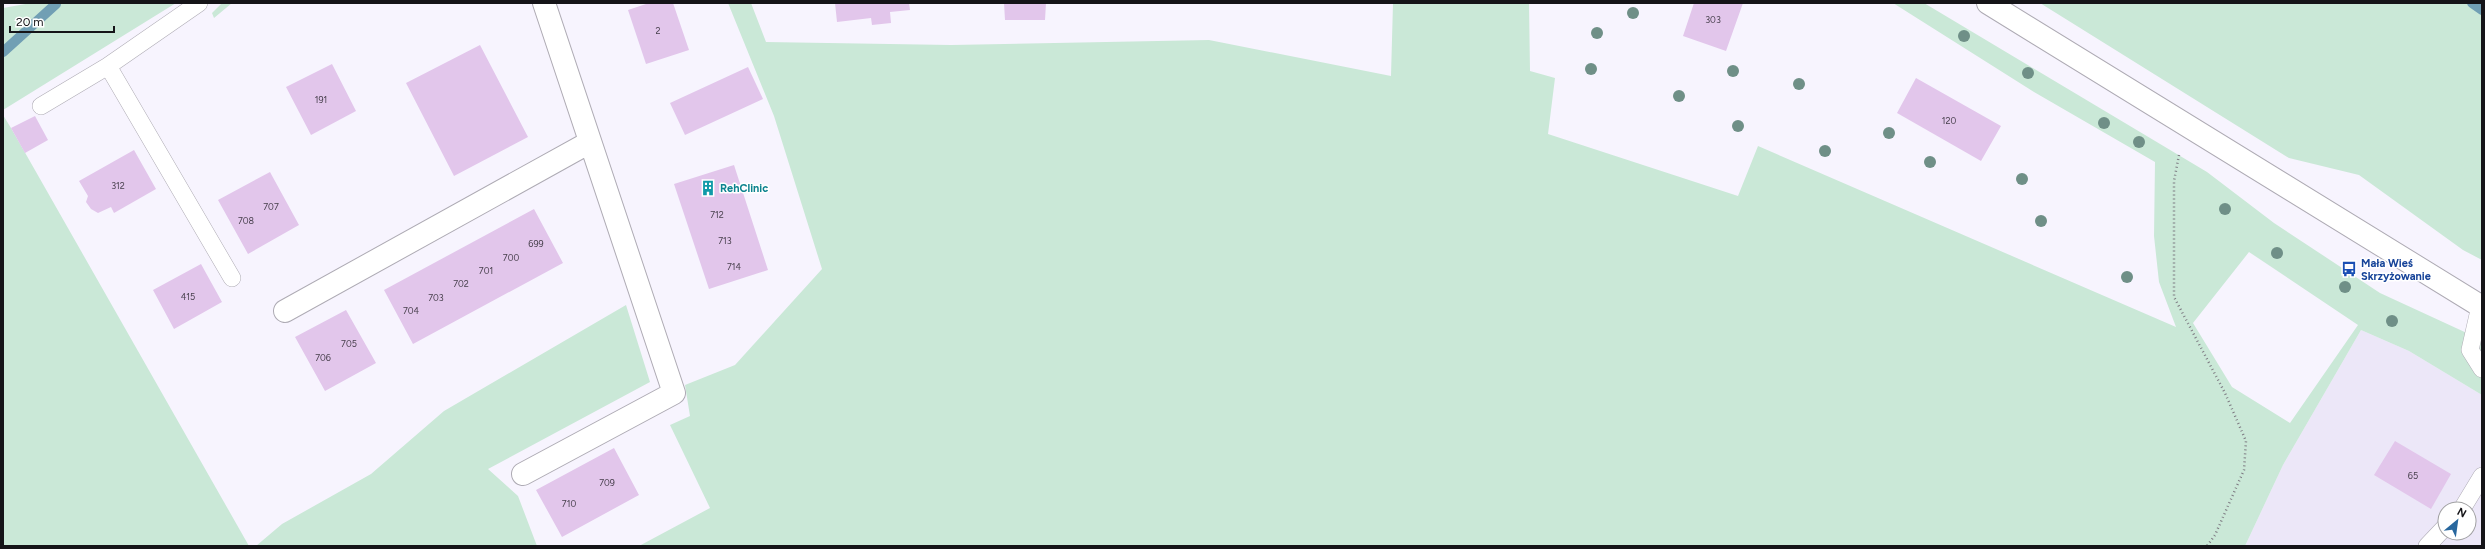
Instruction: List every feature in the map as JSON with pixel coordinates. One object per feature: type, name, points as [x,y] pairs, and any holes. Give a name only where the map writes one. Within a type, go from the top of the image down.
[{"type":"street","points":[[523,474],[674,393],[544,3]]},
{"type":"street","points":[[1988,3],[2481,307]]},
{"type":"street","points":[[285,311],[590,142]]},
{"type":"lane","points":[[41,106],[108,66],[199,3]]},
{"type":"lane","points":[[108,66],[232,278]]},
{"type":"lane","points":[[2481,307],[2470,350],[2482,369]]},
{"type":"lane","points":[[2467,501],[2482,476]]},
{"type":"lane","points":[[2427,546],[2437,535]]},
{"type":"path","points":[[2191,127],[2180,148],[2174,181],[2174,297],[2225,393],[2246,441],[2244,470],[2215,535],[2207,546]]},
{"type":"shaded area","points":[[2361,330],[2409,351],[2482,395],[2482,546],[2245,546],[2283,465]]},
{"type":"green space","points":[[31,3],[176,3],[3,110],[3,8]]},
{"type":"green space","points":[[222,3],[232,3],[214,18],[212,13]]},
{"type":"green space","points":[[728,3],[751,3],[766,42],[951,45],[1209,40],[1391,76],[1393,3],[1529,3],[1530,71],[1555,78],[1548,134],[1738,196],[1758,146],[2176,327],[2159,282],[2154,236],[2155,162],[2034,92],[1893,3],[1924,3],[2207,172],[2274,223],[2380,293],[2482,340],[2482,395],[2409,351],[2361,330],[2283,465],[2245,546],[639,546],[710,508],[670,425],[690,416],[685,385],[735,365],[822,269],[774,116]],"holes":[[[2249,252],[2358,325],[2290,423],[2232,387],[2193,323]]]},
{"type":"green space","points":[[2040,3],[2482,3],[2482,260],[2463,250],[2359,175],[2289,158]]},
{"type":"green space","points":[[3,115],[11,128],[249,546],[3,546]]},
{"type":"green space","points":[[626,305],[650,382],[488,469],[518,496],[537,546],[256,546],[282,524],[371,474],[444,411]]},
{"type":"building","points":[[649,3],[673,3],[689,50],[646,64],[628,10]]},
{"type":"building","points":[[835,3],[909,3],[910,10],[890,12],[891,23],[872,25],[871,18],[837,22]]},
{"type":"building","points":[[1004,3],[1046,3],[1045,20],[1005,20]]},
{"type":"building","points":[[1694,3],[1743,3],[1726,51],[1683,36]]},
{"type":"building","points":[[480,45],[528,137],[454,176],[406,83]]},
{"type":"building","points":[[332,64],[356,111],[311,135],[286,87]]},
{"type":"building","points":[[748,67],[763,99],[685,135],[670,103]]},
{"type":"building","points":[[1916,78],[2001,126],[1981,161],[1897,113]]},
{"type":"building","points":[[35,116],[48,140],[25,153],[11,128]]},
{"type":"building","points":[[134,150],[156,189],[114,213],[111,207],[98,213],[91,209],[86,202],[88,196],[79,181]]},
{"type":"building","points":[[734,165],[768,270],[709,289],[674,184]]},
{"type":"building","points":[[270,172],[299,225],[248,254],[218,200]]},
{"type":"building","points":[[534,209],[563,263],[413,344],[384,290]]},
{"type":"building","points":[[201,264],[222,302],[174,329],[153,290]]},
{"type":"building","points":[[346,310],[376,363],[325,391],[295,337]]},
{"type":"building","points":[[2395,441],[2451,474],[2431,509],[2374,475]]},
{"type":"building","points":[[614,448],[639,495],[562,537],[536,490]]},
{"type":"waterway","points":[[2472,3],[2482,10]]},
{"type":"waterway","points":[[3,52],[56,4]]},
{"type":"place","name":"RehClinic","points":[[708,188]]},
{"type":"place","name":"Mała Wieś Skrzyżowanie","points":[[2349,269]]}]
